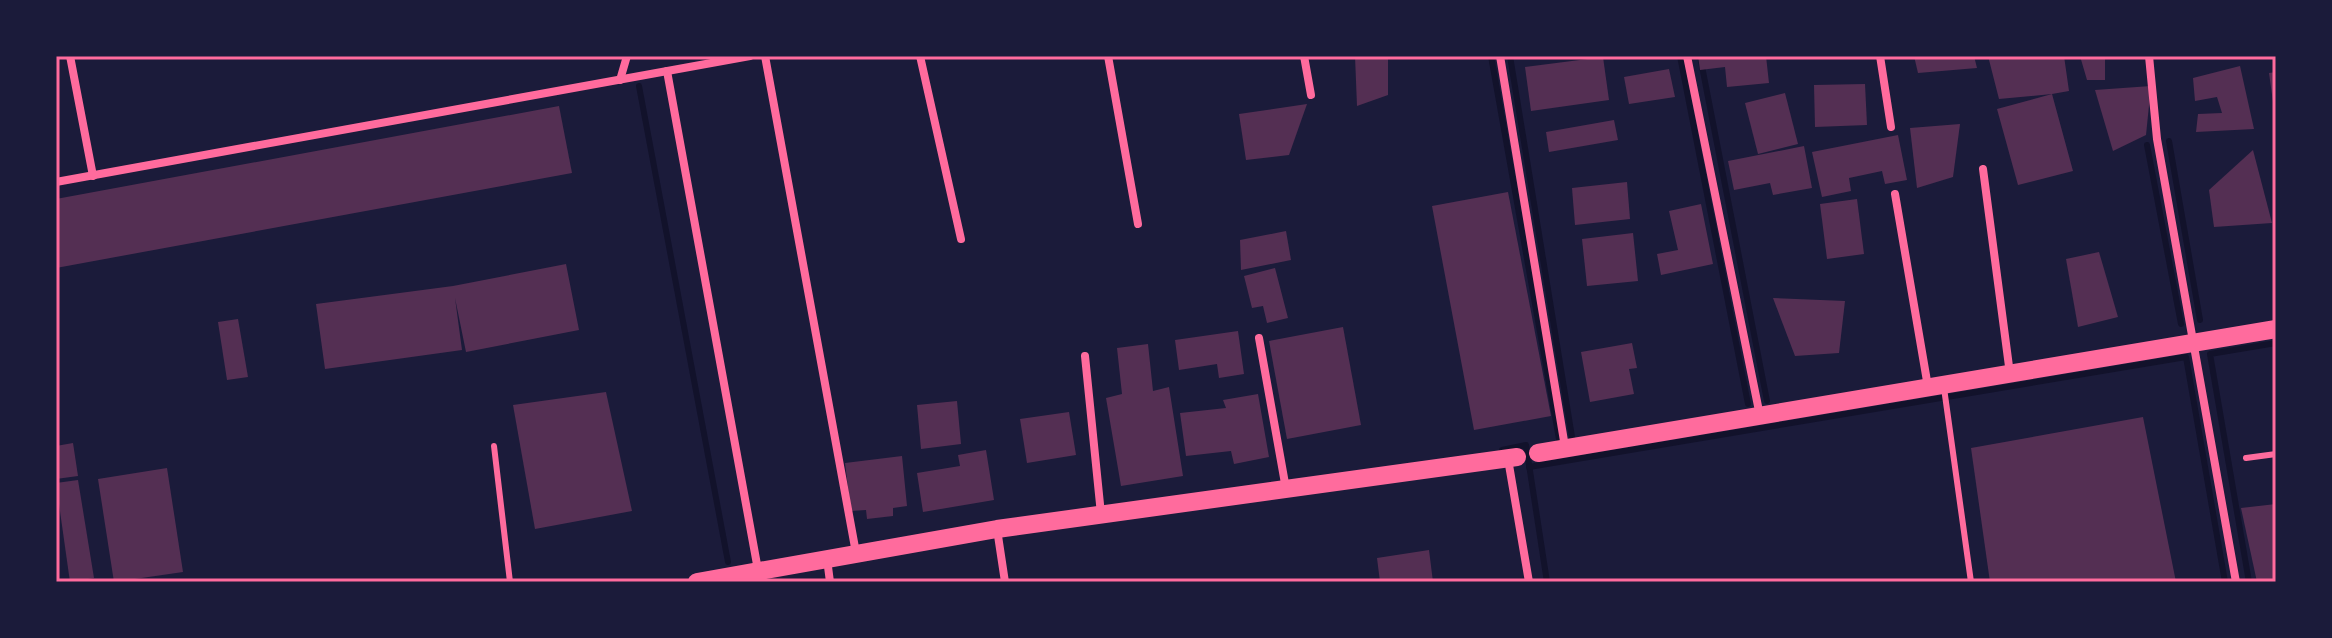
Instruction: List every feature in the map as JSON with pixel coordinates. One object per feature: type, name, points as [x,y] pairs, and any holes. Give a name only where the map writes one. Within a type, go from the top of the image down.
[{"type":"main road","points":[[1538,453],[2276,329]]},
{"type":"main road","points":[[697,582],[997,529],[1512,458]]},
{"type":"street","points":[[70,56],[93,176]]},
{"type":"street","points":[[620,80],[627,56]]},
{"type":"street","points":[[56,182],[750,56]]},
{"type":"street","points":[[765,56],[856,553]]},
{"type":"street","points":[[920,56],[961,239]]},
{"type":"street","points":[[1108,56],[1138,224]]},
{"type":"street","points":[[1304,56],[1311,95]]},
{"type":"street","points":[[1500,56],[1565,448]]},
{"type":"street","points":[[1687,56],[1760,416]]},
{"type":"street","points":[[1880,56],[1891,127]]},
{"type":"street","points":[[2149,56],[2157,139],[2196,343],[2236,582]]},
{"type":"street","points":[[667,71],[758,571]]},
{"type":"street","points":[[1983,169],[2010,374]]},
{"type":"street","points":[[1895,194],[1936,387]]},
{"type":"street","points":[[1259,338],[1286,489]]},
{"type":"street","points":[[1085,356],[1101,516]]},
{"type":"street","points":[[1512,458],[1529,582]]},
{"type":"street","points":[[997,529],[1005,582]]},
{"type":"street","points":[[827,559],[830,582]]},
{"type":"lane","points":[[1936,387],[1971,582]]},
{"type":"lane","points":[[494,446],[510,582]]},
{"type":"lane","points":[[2246,458],[2276,454]]},
{"type":"building","points":[[1355,56],[1388,56],[1388,95],[1357,106]]},
{"type":"building","points":[[1698,56],[1766,56],[1769,83],[1727,87],[1725,67],[1700,70]]},
{"type":"building","points":[[1914,56],[1974,56],[1977,68],[1918,73]]},
{"type":"building","points":[[1988,56],[2064,56],[2069,91],[1999,99]]},
{"type":"building","points":[[2080,56],[2105,56],[2105,80],[2087,80]]},
{"type":"building","points":[[1603,57],[1609,100],[1531,111],[1525,67]]},
{"type":"building","points":[[2240,66],[2254,129],[2196,132],[2198,114],[2222,113],[2217,97],[2195,101],[2193,78]]},
{"type":"building","points":[[1669,69],[1675,97],[1629,104],[1624,77]]},
{"type":"building","points":[[2276,72],[2276,109],[2274,109],[2269,73]]},
{"type":"building","points":[[1865,84],[1867,125],[1815,127],[1814,85]]},
{"type":"building","points":[[2151,86],[2146,135],[2113,151],[2095,90]]},
{"type":"building","points":[[1785,93],[1798,144],[1758,154],[1745,103]]},
{"type":"building","points":[[2052,94],[2073,171],[2018,185],[1997,109]]},
{"type":"building","points":[[1307,104],[1289,155],[1246,160],[1239,114]]},
{"type":"building","points":[[559,106],[572,173],[56,268],[56,199]]},
{"type":"building","points":[[1614,120],[1618,140],[1549,152],[1546,132]]},
{"type":"building","points":[[1960,124],[1953,177],[1917,188],[1910,128]]},
{"type":"building","points":[[1898,135],[1907,180],[1885,184],[1882,171],[1849,178],[1851,191],[1822,197],[1812,152]]},
{"type":"building","points":[[1804,146],[1812,188],[1773,195],[1770,183],[1734,190],[1728,161]]},
{"type":"building","points":[[2253,150],[2272,223],[2214,227],[2209,190]]},
{"type":"building","points":[[1627,182],[1630,219],[1575,225],[1572,188]]},
{"type":"building","points":[[1508,192],[1551,416],[1474,430],[1432,206]]},
{"type":"building","points":[[1857,199],[1864,254],[1827,259],[1820,204]]},
{"type":"building","points":[[1701,204],[1713,264],[1661,275],[1657,254],[1678,250],[1669,211]]},
{"type":"building","points":[[1286,231],[1291,260],[1241,270],[1240,240]]},
{"type":"building","points":[[1633,233],[1638,281],[1587,286],[1582,239]]},
{"type":"building","points":[[2099,252],[2118,317],[2078,327],[2066,259]]},
{"type":"building","points":[[566,264],[579,330],[466,352],[455,298],[462,350],[325,369],[316,304],[453,286]]},
{"type":"building","points":[[1275,268],[1288,318],[1267,323],[1263,306],[1252,308],[1244,276]]},
{"type":"building","points":[[1773,298],[1845,301],[1839,353],[1795,356]]},
{"type":"building","points":[[238,319],[248,377],[227,380],[218,322]]},
{"type":"building","points":[[1343,327],[1361,425],[1287,439],[1269,341]]},
{"type":"building","points":[[1238,331],[1244,374],[1219,378],[1217,364],[1179,370],[1175,340]]},
{"type":"building","points":[[1632,343],[1637,368],[1629,369],[1634,394],[1590,402],[1581,352]]},
{"type":"building","points":[[1148,344],[1153,391],[1169,387],[1183,476],[1121,486],[1106,398],[1122,394],[1117,348]]},
{"type":"building","points":[[606,392],[632,511],[535,529],[513,405]]},
{"type":"building","points":[[1258,394],[1269,457],[1234,464],[1231,451],[1186,456],[1180,413],[1226,408],[1223,400]]},
{"type":"building","points":[[957,401],[961,444],[921,449],[917,405]]},
{"type":"building","points":[[1069,412],[1076,455],[1027,463],[1020,419]]},
{"type":"building","points":[[2143,417],[2176,582],[1990,582],[1971,448]]},
{"type":"building","points":[[73,443],[78,476],[56,479],[56,446]]},
{"type":"building","points":[[986,450],[994,500],[923,512],[917,473],[960,466],[958,455]]},
{"type":"building","points":[[902,456],[907,506],[893,508],[893,516],[867,519],[866,510],[851,511],[845,463]]},
{"type":"building","points":[[167,468],[183,572],[114,582],[98,479]]},
{"type":"building","points":[[78,480],[94,578],[70,582],[56,483]]},
{"type":"building","points":[[2276,504],[2276,582],[2257,582],[2241,508]]},
{"type":"building","points":[[1429,550],[1433,582],[1380,582],[1377,558]]},
{"type":"waterway","points":[[1491,56],[1559,439]]},
{"type":"waterway","points":[[1510,56],[1572,437]]},
{"type":"waterway","points":[[1680,56],[1748,404]]},
{"type":"waterway","points":[[1700,56],[1767,401]]},
{"type":"waterway","points":[[639,86],[728,562]]},
{"type":"waterway","points":[[2169,141],[2200,320]]},
{"type":"waterway","points":[[2147,145],[2181,324]]},
{"type":"waterway","points":[[2249,582],[2210,354],[2276,343]]},
{"type":"waterway","points":[[1529,467],[2186,357],[2225,582]]},
{"type":"waterway","points":[[1502,450],[1526,445],[1547,582]]}]
